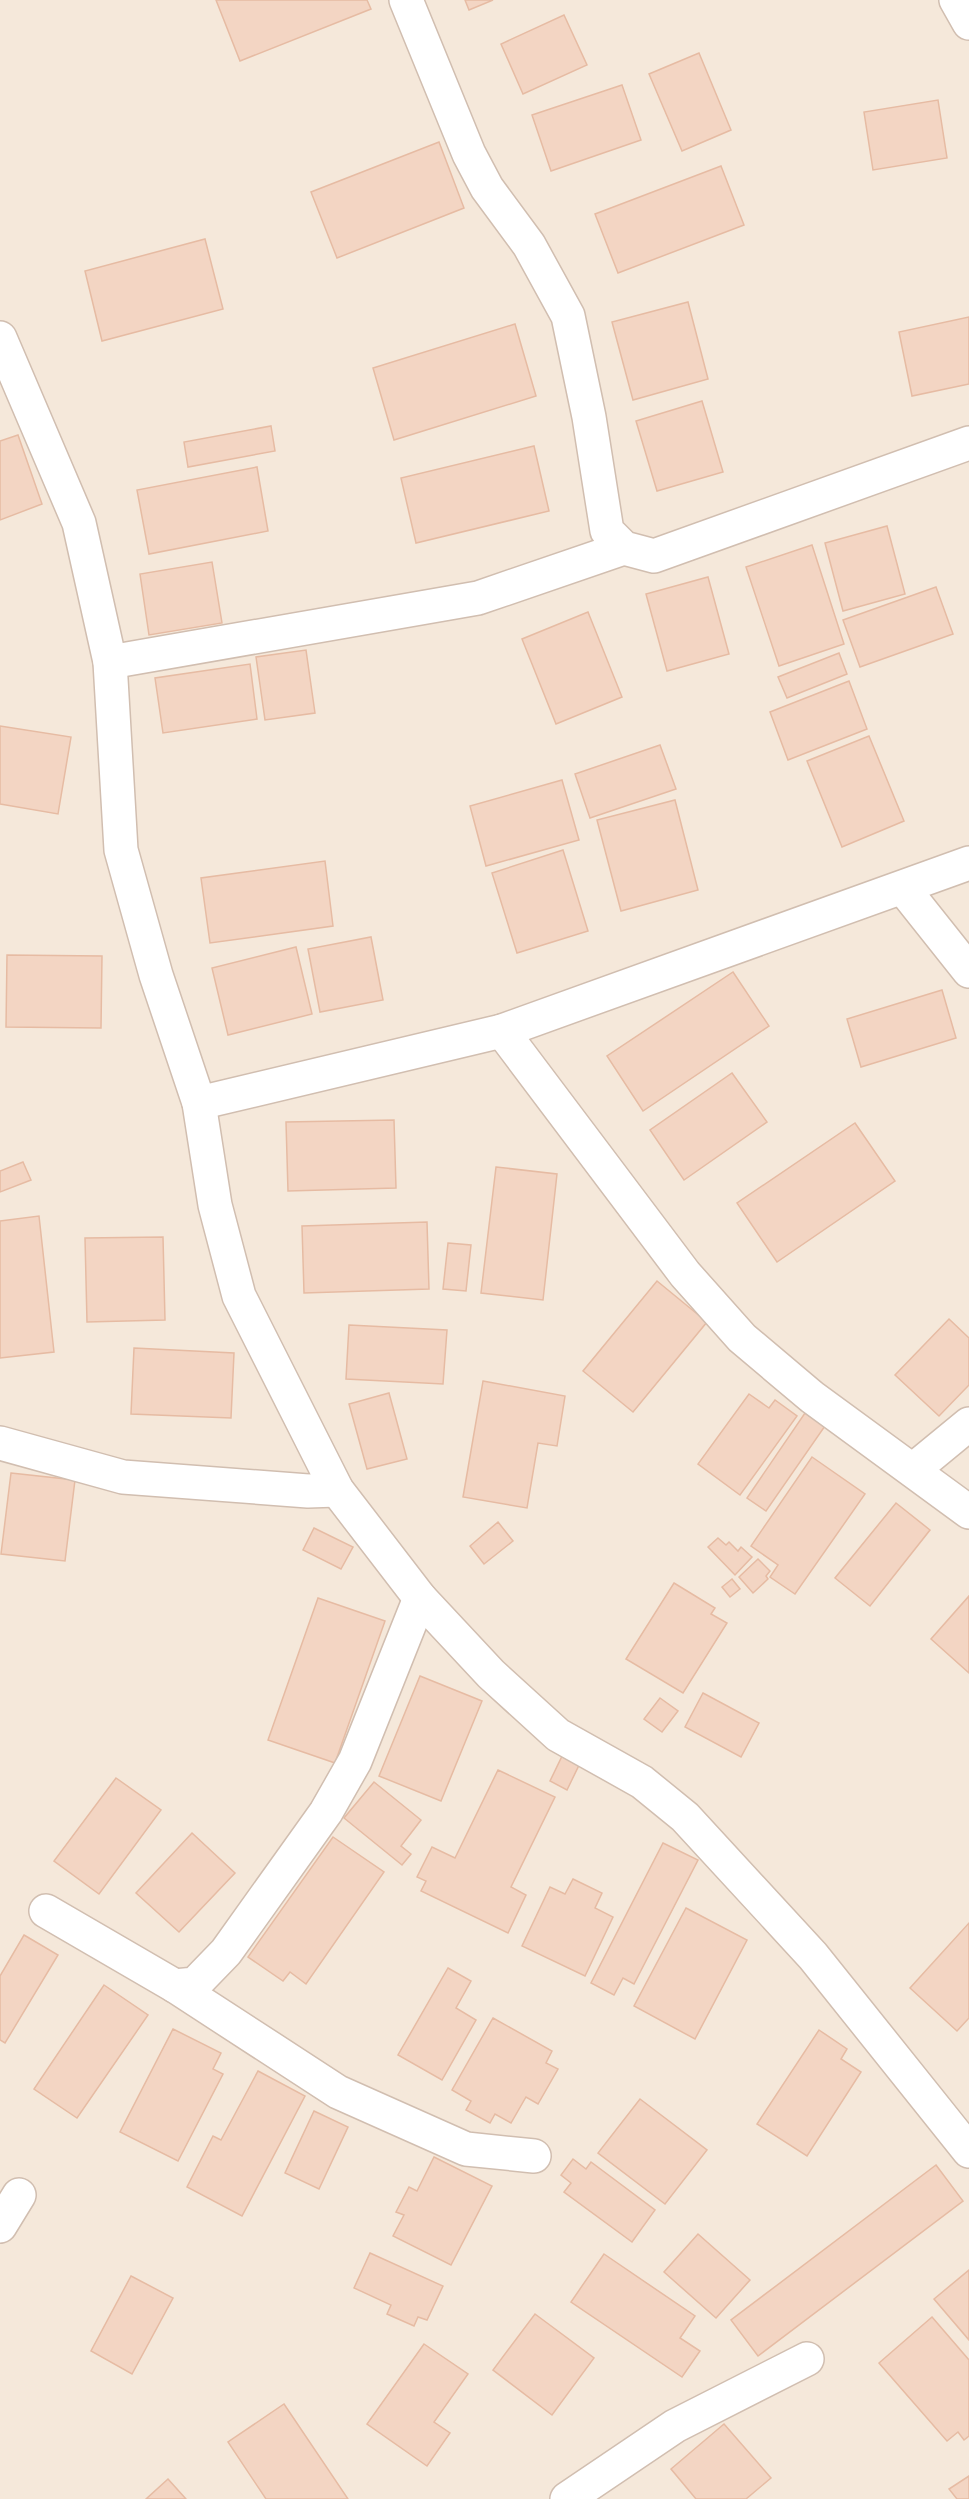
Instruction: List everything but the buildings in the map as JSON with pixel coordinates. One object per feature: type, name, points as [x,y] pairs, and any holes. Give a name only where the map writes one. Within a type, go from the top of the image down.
[{"type":"street","points":[[406,0],[456,116],[469,154],[487,188],[529,245],[567,316],[590,417],[607,531],[624,548],[654,556],[969,443]]},
{"type":"street","points":[[956,0],[969,23]]},
{"type":"street","points":[[0,338],[79,523],[110,662],[121,850],[156,975],[199,1103],[215,1205],[239,1296],[337,1490],[420,1598],[491,1674],[558,1735],[642,1782],[685,1816],[813,1956],[969,2151]]},
{"type":"street","points":[[110,662],[478,598],[624,548]]},
{"type":"street","points":[[199,1103],[502,1031],[969,864]]},
{"type":"street","points":[[903,888],[969,971]]},
{"type":"street","points":[[502,1031],[685,1274],[742,1338],[812,1397],[969,1512]]},
{"type":"street","points":[[913,1470],[969,1424]]},
{"type":"street","points":[[0,1443],[123,1477],[308,1491],[337,1490]]},
{"type":"street","points":[[175,1986],[195,1984],[226,1952],[326,1812],[355,1761],[420,1598]]},
{"type":"street","points":[[46,1911],[175,1986],[338,2092],[466,2149],[534,2156]]},
{"type":"street","points":[[0,2226],[18,2194]]},
{"type":"street","points":[[567,2499],[675,2426],[807,2359]]},
{"type":"shaded area","points":[[0,0],[969,0],[969,2499],[0,2499]]}]
